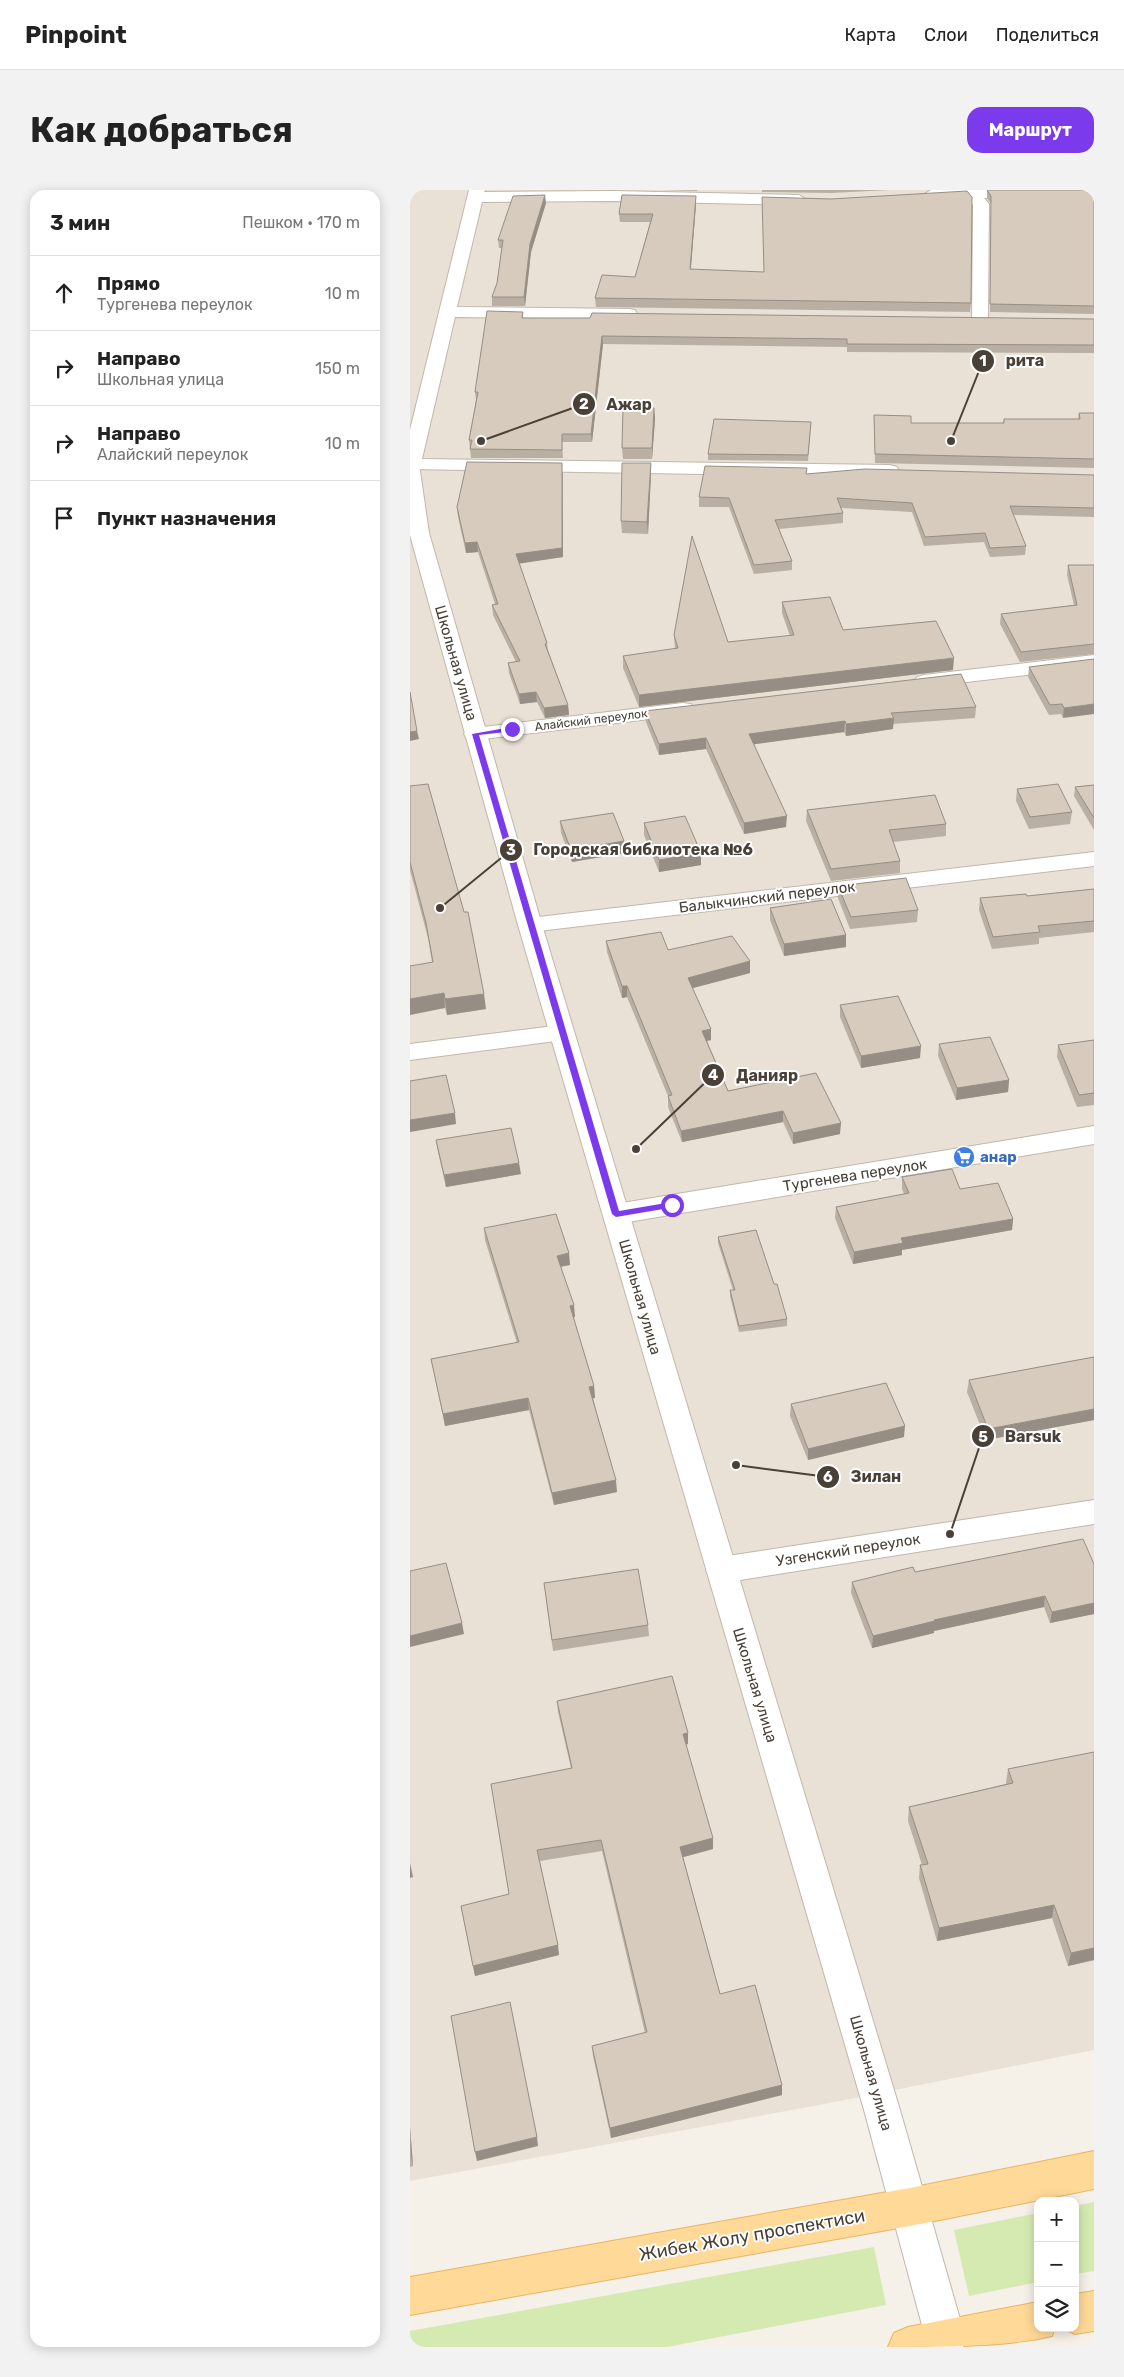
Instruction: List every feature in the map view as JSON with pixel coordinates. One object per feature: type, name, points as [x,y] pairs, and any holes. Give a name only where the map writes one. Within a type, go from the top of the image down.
[{"type":"main road","name":"Жибек Жолу проспектиси","points":[[410,2296],[910,2207],[1094,2170]]},
{"type":"main road","points":[[1079,2313],[1094,2310]]},
{"type":"main road","points":[[908,2347],[1034,2323]]},
{"type":"street","points":[[915,196],[970,191],[1094,190]]},
{"type":"street","points":[[970,191],[981,204],[980,319]]},
{"type":"street","points":[[476,194],[811,200]]},
{"type":"street","name":"Школьная улица","points":[[476,194],[411,464],[415,533],[476,734],[530,925],[910,2207],[946,2340]]},
{"type":"street","points":[[448,312],[641,314]]},
{"type":"street","points":[[960,319],[999,320]]},
{"type":"street","points":[[411,464],[906,471]]},
{"type":"street","points":[[901,684],[1094,661]]},
{"type":"street","name":"Алайский переулок","points":[[476,734],[707,706]]},
{"type":"street","name":"Балыкчинский переулок","points":[[530,925],[1094,859]]},
{"type":"street","points":[[410,1052],[562,1033]]},
{"type":"street","name":"Тургенева переулок","points":[[616,1214],[1094,1135]]},
{"type":"street","name":"Узгенский переулок","points":[[721,1570],[1094,1512]]},
{"type":"shaded area","points":[[410,190],[1094,190],[1094,2050],[840,2101],[410,2181]]},
{"type":"green space","points":[[1094,2202],[1094,2271],[1079,2273],[1079,2242],[1079,2205]]},
{"type":"green space","points":[[1034,2214],[1034,2283],[969,2296],[954,2230]]},
{"type":"green space","points":[[874,2247],[886,2305],[667,2347],[410,2347],[410,2331]]},
{"type":"building","points":[[987,190],[1094,190],[1094,306],[990,304],[991,196]]},
{"type":"building","points":[[967,191],[972,197],[971,303],[595,298],[602,275],[635,277],[653,214],[619,214],[622,195],[696,196],[690,269],[764,272],[762,197],[831,199]]},
{"type":"building","points":[[545,195],[530,244],[524,297],[492,297],[497,283],[503,240],[498,240],[513,196]]},
{"type":"building","points":[[487,311],[523,312],[522,318],[590,318],[592,313],[1094,319],[1094,345],[847,344],[847,339],[602,336],[591,434],[562,434],[562,450],[470,449],[472,440],[469,440],[478,392],[475,392]]},
{"type":"building","points":[[623,408],[654,408],[652,448],[622,448]]},
{"type":"building","points":[[1079,413],[1094,413],[1094,459],[875,454],[874,415],[911,416],[911,423],[1004,423],[1004,419],[1080,419]]},
{"type":"building","points":[[714,419],[811,422],[808,455],[708,454]]},
{"type":"building","points":[[467,462],[562,463],[562,548],[516,554],[547,643],[545,644],[568,705],[544,708],[536,692],[519,694],[508,663],[520,661],[492,605],[498,604],[477,542],[465,543],[457,507]]},
{"type":"building","points":[[622,463],[651,463],[647,522],[621,521]]},
{"type":"building","points":[[705,466],[807,468],[806,474],[865,469],[1094,475],[1094,508],[1010,506],[1026,546],[990,548],[985,533],[925,537],[912,503],[837,498],[843,513],[775,520],[792,561],[754,565],[729,498],[699,497]]},
{"type":"building","points":[[692,536],[728,642],[794,635],[782,602],[830,597],[843,630],[936,621],[954,658],[639,695],[623,656],[678,648],[674,635]]},
{"type":"building","points":[[1068,565],[1094,565],[1094,644],[1021,652],[1001,614],[1077,605]]},
{"type":"building","points":[[1094,659],[1094,704],[1064,708],[1062,704],[1050,705],[1029,667]]},
{"type":"building","points":[[961,674],[976,707],[891,713],[894,718],[846,724],[845,721],[749,734],[787,816],[744,823],[706,738],[659,744],[645,711]]},
{"type":"building","points":[[410,692],[417,731],[410,732]]},
{"type":"building","points":[[428,784],[464,912],[468,912],[484,994],[445,999],[444,993],[410,999],[410,966],[433,962],[426,923],[410,862],[410,786]]},
{"type":"building","points":[[1058,784],[1072,812],[1030,817],[1017,789]]},
{"type":"building","points":[[1094,785],[1094,818],[1075,787]]},
{"type":"building","points":[[935,795],[946,824],[889,830],[900,861],[831,869],[807,810]]},
{"type":"building","points":[[613,813],[624,841],[571,850],[560,821]]},
{"type":"building","points":[[685,816],[701,853],[659,860],[644,823]]},
{"type":"building","points":[[906,878],[918,910],[851,917],[838,886]]},
{"type":"building","points":[[1094,889],[1094,921],[1038,926],[1040,932],[993,937],[980,898],[1026,894],[1027,896]]},
{"type":"building","points":[[831,899],[846,935],[784,944],[770,908]]},
{"type":"building","points":[[661,932],[668,950],[732,936],[750,961],[688,978],[711,1029],[702,1031],[728,1091],[816,1073],[841,1123],[793,1133],[783,1111],[681,1131],[668,1096],[672,1095],[627,986],[622,986],[606,941]]},
{"type":"building","points":[[898,996],[921,1046],[861,1056],[840,1005]]},
{"type":"building","points":[[990,1037],[1009,1080],[957,1088],[939,1044]]},
{"type":"building","points":[[1094,1040],[1094,1093],[1079,1095],[1058,1045]]},
{"type":"building","points":[[446,1075],[455,1113],[410,1120],[410,1081]]},
{"type":"building","points":[[511,1128],[519,1163],[444,1175],[436,1140]]},
{"type":"building","points":[[952,1169],[960,1189],[998,1183],[1013,1219],[901,1238],[903,1243],[854,1252],[836,1207],[909,1193],[902,1177]]},
{"type":"building","points":[[556,1214],[569,1253],[557,1256],[574,1305],[570,1306],[594,1386],[589,1387],[616,1480],[552,1493],[528,1398],[443,1414],[431,1359],[519,1342],[484,1228]]},
{"type":"building","points":[[756,1230],[774,1284],[777,1284],[787,1319],[739,1326],[730,1290],[735,1290],[718,1237]]},
{"type":"building","points":[[1094,1357],[1094,1409],[988,1429],[969,1380]]},
{"type":"building","points":[[886,1383],[905,1426],[808,1449],[791,1404]]},
{"type":"building","points":[[1083,1539],[1094,1564],[1094,1603],[1052,1612],[1045,1596],[934,1620],[873,1636],[852,1582],[913,1567],[915,1572]]},
{"type":"building","points":[[446,1563],[462,1623],[410,1636],[410,1571]]},
{"type":"building","points":[[638,1569],[648,1625],[552,1640],[544,1583]]},
{"type":"building","points":[[672,1676],[688,1733],[683,1734],[713,1838],[680,1847],[720,1994],[755,1985],[782,2085],[610,2128],[592,2046],[647,2032],[601,1840],[537,1850],[558,1945],[473,1966],[461,1906],[509,1894],[491,1784],[572,1768],[557,1701]]},
{"type":"building","points":[[1094,1752],[1094,1948],[1071,1953],[1054,1905],[939,1928],[920,1865],[928,1864],[909,1807],[1013,1783],[1008,1769]]},
{"type":"building","points":[[510,2002],[537,2137],[475,2152],[451,2016]]},
{"type":"place","name":"Ажар","points":[[481,441]]},
{"type":"place","name":"рита","points":[[951,441]]},
{"type":"place","name":"Городская библиотека №6","points":[[440,908]]},
{"type":"place","name":"Данияр","points":[[636,1149]]},
{"type":"place","name":"анар","points":[[964,1157]]},
{"type":"place","name":"Зилан","points":[[736,1465]]},
{"type":"place","name":"Barsuk","points":[[950,1534]]},
{"type":"route","points":[[512,729],[476,734],[530,925],[616,1214],[672,1205]]}]
